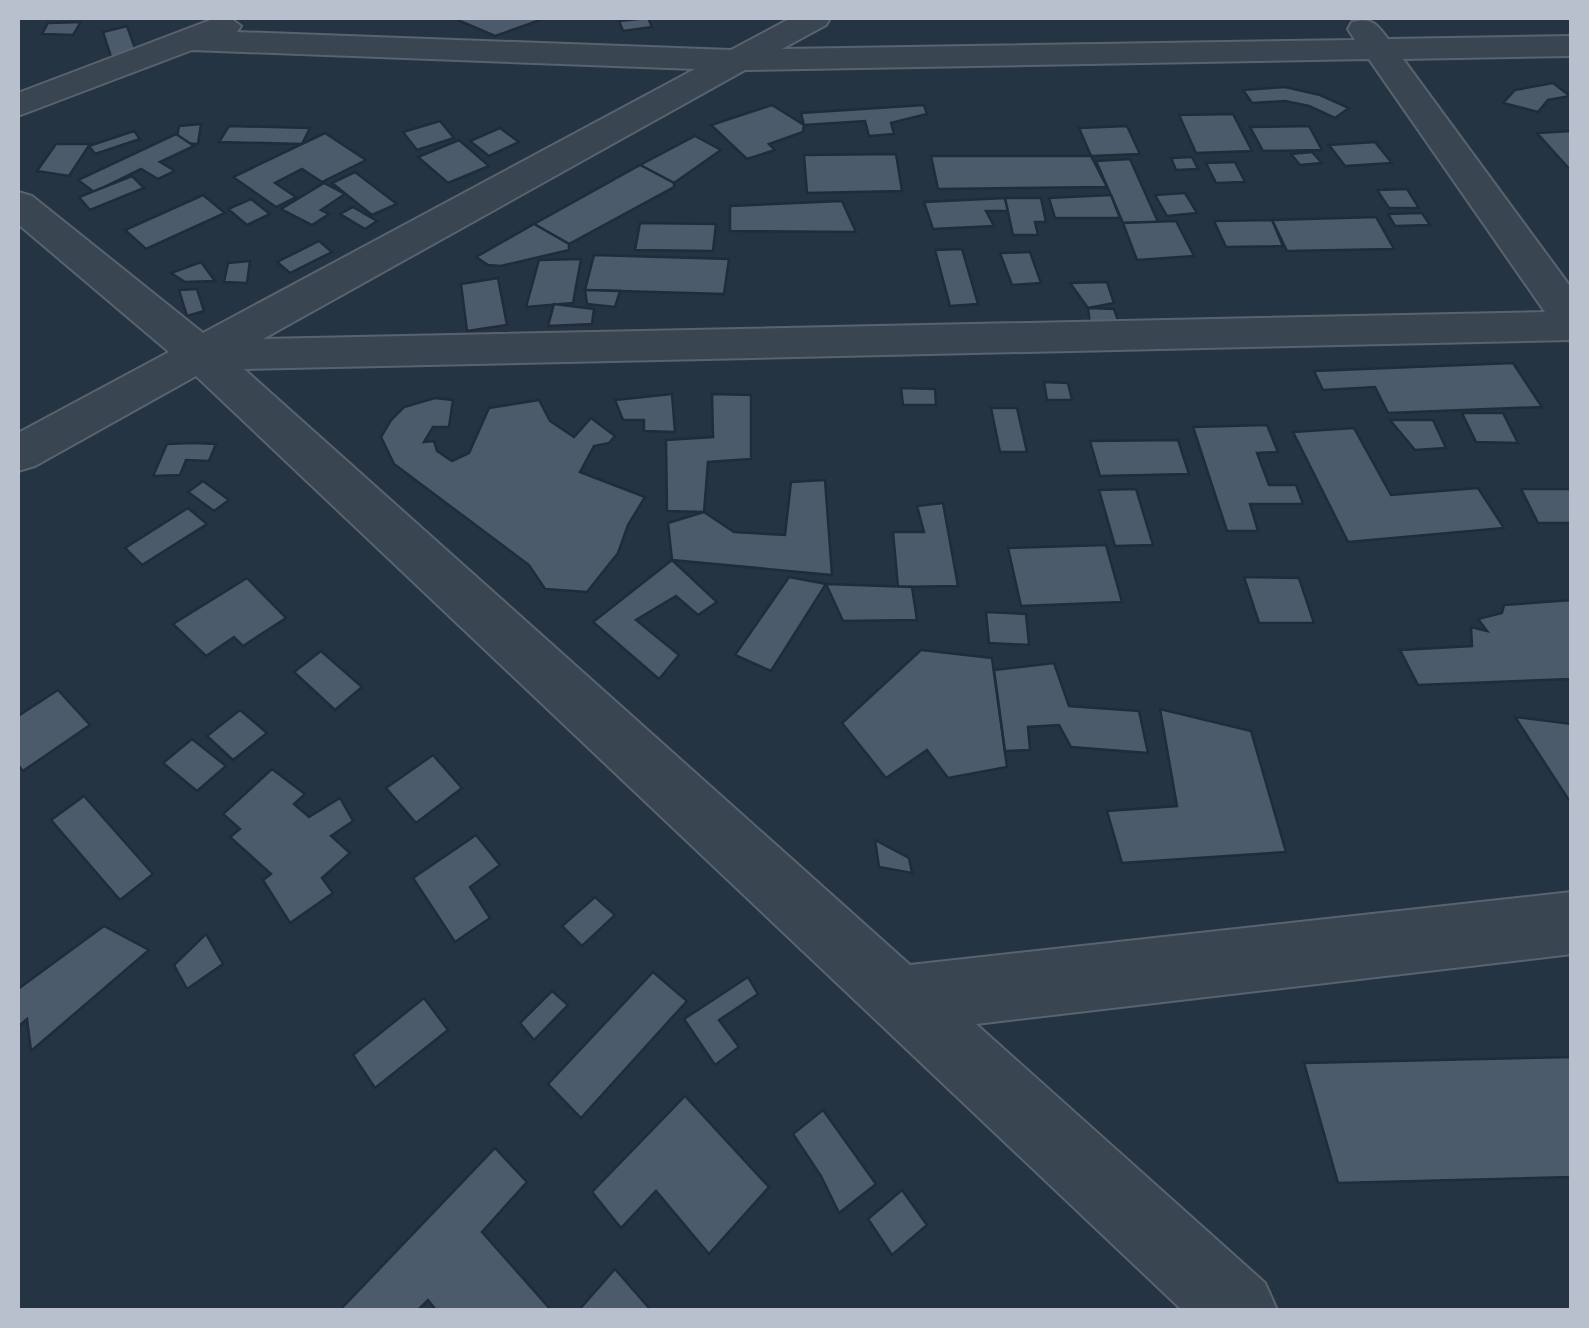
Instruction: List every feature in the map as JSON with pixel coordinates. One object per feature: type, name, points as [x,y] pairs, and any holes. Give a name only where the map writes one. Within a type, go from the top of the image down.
[{"type":"street","points":[[18,104],[247,18]]},
{"type":"street","points":[[18,454],[731,60],[814,18]]},
{"type":"street","points":[[1356,18],[1572,323]]},
{"type":"street","points":[[191,40],[731,60],[1572,46]]},
{"type":"street","points":[[18,204],[200,355],[1238,1310]]},
{"type":"street","points":[[200,355],[1572,323]]},
{"type":"street","points":[[902,999],[1572,923]]},
{"type":"building","points":[[453,18],[546,18],[495,36]]},
{"type":"building","points":[[648,18],[652,27],[623,31],[619,21]]},
{"type":"building","points":[[81,22],[73,35],[42,34],[48,23]]},
{"type":"building","points":[[127,26],[136,51],[111,57],[103,32]]},
{"type":"building","points":[[1553,83],[1570,96],[1548,100],[1538,112],[1503,103],[1515,90]]},
{"type":"building","points":[[1285,87],[1320,95],[1349,108],[1335,118],[1285,101],[1252,103],[1243,90]]},
{"type":"building","points":[[772,105],[804,125],[803,132],[769,144],[775,150],[747,159],[711,125]]},
{"type":"building","points":[[924,105],[927,114],[891,123],[894,134],[869,136],[865,121],[804,125],[801,113]]},
{"type":"building","points":[[1233,114],[1252,151],[1196,153],[1179,115]]},
{"type":"building","points":[[440,121],[454,138],[417,150],[403,132]]},
{"type":"building","points":[[201,124],[198,144],[176,143],[179,126]]},
{"type":"building","points":[[229,126],[310,128],[302,144],[219,142]]},
{"type":"building","points":[[1127,126],[1140,154],[1091,156],[1079,128]]},
{"type":"building","points":[[1309,126],[1322,150],[1263,151],[1250,127]]},
{"type":"building","points":[[500,128],[519,142],[489,156],[470,141]]},
{"type":"building","points":[[134,131],[140,139],[95,154],[89,146]]},
{"type":"building","points":[[1572,131],[1572,172],[1537,133]]},
{"type":"building","points":[[325,133],[366,160],[322,182],[302,169],[275,183],[296,197],[276,207],[233,177]]},
{"type":"building","points":[[176,134],[194,146],[160,162],[175,171],[158,179],[141,169],[94,192],[78,180]]},
{"type":"building","points":[[695,136],[721,150],[674,183],[640,165]]},
{"type":"building","points":[[459,140],[489,166],[448,183],[418,157]]},
{"type":"building","points":[[1375,142],[1392,163],[1345,166],[1329,145]]},
{"type":"building","points":[[56,144],[90,144],[69,176],[37,171]]},
{"type":"building","points":[[1312,152],[1322,163],[1300,165],[1291,154]]},
{"type":"building","points":[[896,154],[902,191],[807,193],[804,155]]},
{"type":"building","points":[[931,156],[1091,156],[1107,187],[938,189]]},
{"type":"building","points":[[1192,157],[1198,169],[1176,170],[1171,158]]},
{"type":"building","points":[[1130,159],[1158,222],[1123,223],[1096,161]]},
{"type":"building","points":[[1235,162],[1245,182],[1216,183],[1206,163]]},
{"type":"building","points":[[640,165],[674,183],[674,187],[569,244],[534,224]]},
{"type":"building","points":[[355,172],[397,204],[372,215],[332,183]]},
{"type":"building","points":[[132,176],[144,188],[90,210],[79,197]]},
{"type":"building","points":[[324,183],[345,194],[321,210],[329,214],[312,225],[281,209]]},
{"type":"building","points":[[1407,189],[1419,208],[1389,208],[1377,190]]},
{"type":"building","points":[[1185,193],[1197,213],[1167,216],[1155,195]]},
{"type":"building","points":[[203,195],[225,213],[146,249],[125,230]]},
{"type":"building","points":[[1111,195],[1120,218],[1055,218],[1049,198]]},
{"type":"building","points":[[1005,198],[1008,211],[986,211],[994,226],[933,229],[924,202]]},
{"type":"building","points":[[1005,198],[1041,198],[1046,222],[1035,222],[1038,235],[1013,235]]},
{"type":"building","points":[[251,199],[270,214],[247,225],[228,209]]},
{"type":"building","points":[[842,201],[856,232],[730,231],[730,206]]},
{"type":"building","points":[[353,207],[377,221],[365,229],[340,214]]},
{"type":"building","points":[[1422,213],[1430,225],[1395,226],[1388,214]]},
{"type":"building","points":[[1376,217],[1394,249],[1287,251],[1272,220]]},
{"type":"building","points":[[1272,220],[1283,246],[1226,247],[1214,221]]},
{"type":"building","points":[[1176,221],[1194,256],[1137,260],[1123,223]]},
{"type":"building","points":[[640,223],[716,224],[713,251],[635,250]]},
{"type":"building","points":[[534,224],[569,244],[569,250],[501,266],[488,265],[476,257]]},
{"type":"building","points":[[319,241],[332,252],[290,273],[277,262]]},
{"type":"building","points":[[962,249],[978,304],[950,306],[935,250]]},
{"type":"building","points":[[1030,252],[1041,283],[1012,285],[1000,253]]},
{"type":"building","points":[[594,255],[729,259],[724,294],[585,290]]},
{"type":"building","points":[[581,259],[573,303],[526,307],[539,260]]},
{"type":"building","points":[[250,261],[247,283],[224,282],[228,263]]},
{"type":"building","points":[[201,262],[215,281],[185,282],[171,273]]},
{"type":"building","points":[[498,278],[507,325],[467,331],[461,284]]},
{"type":"building","points":[[1107,282],[1114,303],[1088,308],[1070,283]]},
{"type":"building","points":[[197,289],[204,311],[187,316],[179,290]]},
{"type":"building","points":[[585,290],[620,291],[615,307],[587,304]]},
{"type":"building","points":[[554,304],[594,309],[592,324],[548,326]]},
{"type":"building","points":[[1088,308],[1114,309],[1119,323],[1090,324]]},
{"type":"building","points":[[1513,363],[1542,407],[1388,413],[1375,387],[1323,390],[1314,371]]},
{"type":"building","points":[[1044,382],[1068,383],[1072,400],[1047,400]]},
{"type":"building","points":[[901,388],[935,389],[936,405],[903,405]]},
{"type":"building","points":[[672,394],[675,432],[644,431],[644,420],[623,420],[615,400]]},
{"type":"building","points":[[712,394],[751,395],[751,459],[708,462],[704,512],[667,511],[666,440],[713,437]]},
{"type":"building","points":[[435,398],[453,400],[449,427],[433,427],[424,442],[434,441],[437,451],[452,461],[469,453],[489,408],[539,400],[550,421],[574,437],[591,418],[615,436],[609,443],[594,446],[580,472],[645,497],[628,525],[618,553],[587,592],[545,589],[529,565],[394,464],[381,437],[391,420],[404,407]]},
{"type":"building","points":[[991,408],[1017,408],[1027,452],[1000,452]]},
{"type":"building","points":[[1462,413],[1503,413],[1518,443],[1476,442]]},
{"type":"building","points":[[1390,420],[1433,420],[1446,448],[1415,450]]},
{"type":"building","points":[[1267,425],[1278,452],[1257,453],[1269,485],[1296,485],[1303,504],[1250,504],[1258,531],[1227,531],[1193,427]]},
{"type":"building","points":[[1354,428],[1391,495],[1478,488],[1504,528],[1348,542],[1293,432]]},
{"type":"building","points":[[1178,440],[1189,474],[1100,476],[1090,441]]},
{"type":"building","points":[[167,444],[216,444],[209,461],[186,460],[180,475],[153,476]]},
{"type":"building","points":[[825,480],[832,575],[672,560],[668,523],[704,512],[734,532],[785,535],[791,482]]},
{"type":"building","points":[[203,481],[229,500],[214,511],[188,492]]},
{"type":"building","points":[[1136,489],[1153,545],[1115,546],[1099,490]]},
{"type":"building","points":[[1521,489],[1572,489],[1572,523],[1538,523]]},
{"type":"building","points":[[943,503],[958,586],[898,587],[893,532],[924,532],[917,506]]},
{"type":"building","points":[[188,508],[207,524],[142,565],[125,548]]},
{"type":"building","points":[[1106,545],[1122,602],[1021,606],[1008,548]]},
{"type":"building","points":[[672,560],[717,602],[698,615],[676,596],[636,620],[679,655],[659,679],[593,622]]},
{"type":"building","points":[[789,577],[826,584],[771,671],[735,655]]},
{"type":"building","points":[[1244,577],[1299,578],[1314,623],[1259,623]]},
{"type":"building","points":[[247,578],[286,618],[243,646],[234,637],[206,656],[173,624]]},
{"type":"building","points":[[826,584],[912,587],[917,620],[843,621]]},
{"type":"building","points":[[1572,600],[1572,679],[1418,685],[1400,650],[1472,646],[1471,627],[1487,631],[1478,619],[1502,613],[1504,605]]},
{"type":"building","points":[[986,612],[1026,614],[1029,645],[989,643]]},
{"type":"building","points":[[921,650],[992,658],[1007,767],[948,778],[927,750],[886,778],[842,723]]},
{"type":"building","points":[[321,651],[362,687],[335,710],[294,672]]},
{"type":"building","points":[[1054,663],[1069,706],[1139,711],[1148,753],[1071,747],[1059,725],[1028,727],[1030,750],[1005,751],[994,670]]},
{"type":"building","points":[[58,690],[90,725],[23,771],[18,765],[18,716]]},
{"type":"building","points":[[1160,709],[1251,731],[1286,852],[1122,863],[1107,811],[1177,806]]},
{"type":"building","points":[[240,710],[267,733],[233,760],[207,736]]},
{"type":"building","points":[[1515,717],[1572,724],[1572,805]]},
{"type":"building","points":[[192,739],[226,766],[197,791],[163,763]]},
{"type":"building","points":[[433,755],[462,788],[416,823],[386,788]]},
{"type":"building","points":[[272,769],[305,794],[294,804],[309,817],[340,798],[353,821],[331,836],[350,853],[322,878],[333,893],[290,923],[263,880],[271,874],[230,837],[240,829],[223,814]]},
{"type":"building","points":[[84,796],[153,874],[120,900],[51,820]]},
{"type":"building","points":[[476,835],[500,865],[470,887],[490,918],[455,942],[413,878]]},
{"type":"building","points":[[875,840],[909,858],[912,873],[879,867]]},
{"type":"building","points":[[595,897],[615,915],[582,946],[562,926]]},
{"type":"building","points":[[104,926],[149,950],[31,1051],[27,1019],[18,1027],[18,989]]},
{"type":"building","points":[[206,934],[223,964],[187,989],[174,965]]},
{"type":"building","points":[[653,972],[687,1001],[581,1118],[548,1084]]},
{"type":"building","points":[[748,977],[758,994],[719,1020],[739,1047],[715,1065],[684,1019]]},
{"type":"building","points":[[552,991],[568,1005],[534,1040],[520,1023]]},
{"type":"building","points":[[424,998],[448,1030],[375,1088],[353,1055]]},
{"type":"building","points":[[1572,1057],[1572,1177],[1338,1183],[1304,1063]]},
{"type":"building","points":[[685,1096],[769,1187],[709,1254],[656,1191],[621,1228],[592,1192]]},
{"type":"building","points":[[823,1110],[876,1184],[839,1213],[821,1176],[793,1134]]},
{"type":"building","points":[[495,1148],[527,1182],[482,1232],[551,1310],[436,1310],[428,1300],[418,1310],[340,1310]]},
{"type":"building","points":[[902,1190],[927,1225],[892,1255],[868,1219]]},
{"type":"building","points":[[615,1269],[649,1308],[579,1310]]}]
